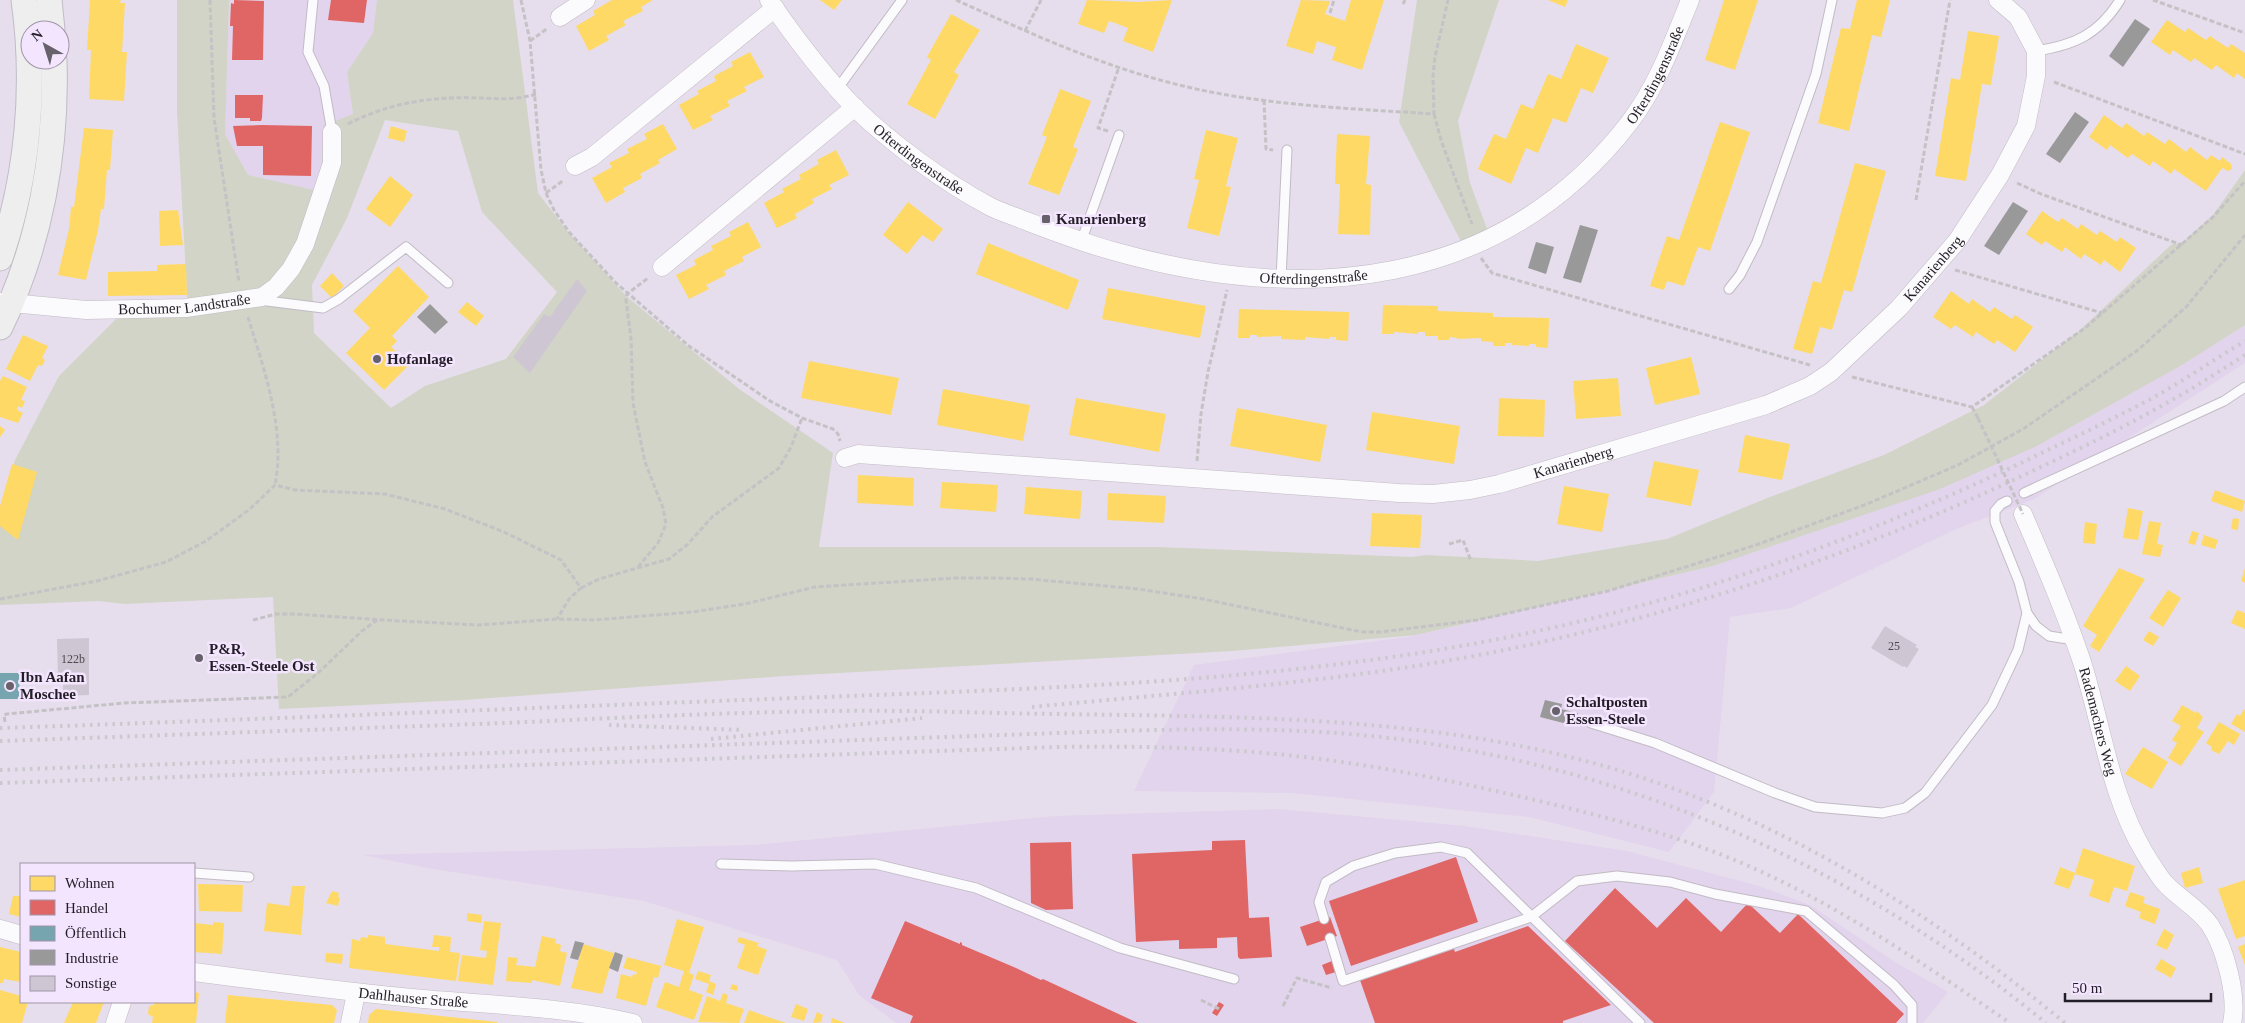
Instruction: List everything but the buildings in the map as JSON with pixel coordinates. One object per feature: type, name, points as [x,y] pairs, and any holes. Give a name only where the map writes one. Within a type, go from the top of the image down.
[{"type":"main road","points":[[0,258],[16,204],[27,131],[29,48],[24,0]]},
{"type":"main road","points":[[49,0],[51,20]]},
{"type":"main road","points":[[0,327],[6,303],[30,248],[48,175],[53,123],[54,70]]},
{"type":"street","points":[[560,17],[586,0]]},
{"type":"street","name":"Ofterdingenstraße","points":[[575,166],[592,157],[772,4],[794,37],[855,107],[922,163],[990,207],[1081,242],[1147,261],[1230,275],[1326,280],[1386,271],[1428,262],[1476,245],[1526,218],[1562,192],[1596,160],[1624,128],[1658,76],[1690,0]]},
{"type":"street","name":"Kanarienberg","points":[[845,458],[858,454],[1194,479],[1433,494],[1470,490],[1527,476],[1766,405],[1810,386],[1831,372],[1898,308],[1939,263],[1975,215],[2000,175],[2026,126],[2036,76],[2036,51],[2018,17],[1998,0]]},
{"type":"street","points":[[662,267],[855,107]]},
{"type":"street","name":"Bochumer Landstraße","points":[[6,303],[86,310],[186,308],[262,297],[276,287],[291,269],[305,244],[332,163],[332,132]]},
{"type":"street","name":"Rademachers Weg","points":[[2023,514],[2061,604],[2082,662],[2108,760],[2127,816],[2143,851],[2164,881],[2210,924],[2220,946],[2232,986],[2234,1014],[2232,1023]]},
{"type":"street","points":[[0,929],[20,935]]},
{"type":"street","name":"Dahlhauser Straße","points":[[195,972],[356,993],[558,1010],[592,1014],[628,1022]]},
{"type":"street","points":[[350,1023],[356,993]]},
{"type":"street","points":[[115,1023],[122,1003]]},
{"type":"lane","points":[[313,0],[308,52],[324,86],[332,132]]},
{"type":"lane","points":[[838,88],[902,0]]},
{"type":"lane","points":[[1729,289],[1740,275],[1757,242],[1816,74],[1832,0]]},
{"type":"lane","points":[[2036,51],[2063,46],[2091,33],[2103,23],[2120,0]]},
{"type":"lane","points":[[1081,242],[1119,135]]},
{"type":"lane","points":[[1281,279],[1287,150]]},
{"type":"lane","points":[[262,297],[267,301],[323,308],[339,299],[406,247],[448,282]]},
{"type":"lane","points":[[2024,493],[2224,401],[2245,387]]},
{"type":"lane","points":[[2008,501],[2001,504],[1995,511],[1995,522],[2019,582],[2027,613],[2036,626],[2049,636],[2074,640]]},
{"type":"lane","points":[[1592,723],[1655,743],[1775,793],[1814,807],[1882,813],[1905,808],[1925,793],[1992,705],[2018,650],[2027,613]]},
{"type":"lane","points":[[1324,919],[1319,902],[1326,882],[1353,866],[1395,853],[1441,847],[1467,853],[1640,1023]]},
{"type":"lane","points":[[721,864],[792,866],[874,864],[976,888],[1120,948],[1234,979]]},
{"type":"lane","points":[[195,873],[249,877]]},
{"type":"lane","points":[[1330,938],[1343,981],[1531,917],[1577,881],[1617,876],[1670,882],[1715,894],[1806,911],[1894,985],[1912,1005],[1912,1023]]},
{"type":"path","points":[[0,599],[98,581],[166,562],[206,542],[250,509],[275,485],[279,456],[277,438],[268,389],[243,299],[228,218],[214,118],[210,0]]},
{"type":"path","points":[[521,0],[530,41],[541,170],[549,202],[569,232],[628,294],[688,346],[746,385],[802,418],[833,430],[838,434],[845,458]]},
{"type":"path","points":[[956,0],[1083,55],[1161,80],[1231,96],[1314,106],[1434,114]]},
{"type":"path","points":[[1025,31],[1041,0]]},
{"type":"path","points":[[1330,13],[1334,0]]},
{"type":"path","points":[[1448,0],[1435,57],[1433,76],[1434,114],[1476,245],[1492,273],[1831,372],[1972,407],[2023,514]]},
{"type":"path","points":[[1916,200],[1950,0]]},
{"type":"path","points":[[2153,0],[2245,33]]},
{"type":"path","points":[[1119,67],[1098,128],[1119,135]]},
{"type":"path","points":[[2036,76],[2245,154]]},
{"type":"path","points":[[332,132],[360,118],[414,102],[453,98],[514,99],[536,94]]},
{"type":"path","points":[[1264,100],[1266,149],[1287,150]]},
{"type":"path","points":[[2000,175],[2041,194],[2182,245]]},
{"type":"path","points":[[1972,407],[2102,313],[2213,217],[2245,181]]},
{"type":"path","points":[[253,620],[276,614],[294,614],[479,624],[557,619],[594,620],[692,612],[744,604],[815,587],[956,578],[1030,579],[1138,589],[1203,599],[1362,632],[1442,625],[1562,602],[1683,569],[1765,542],[1867,504],[1979,454],[2064,402],[2138,350],[2187,306],[2245,235]]},
{"type":"path","points":[[1939,263],[1959,272],[2102,313]]},
{"type":"path","points":[[638,567],[658,543],[666,524],[663,508],[646,462],[633,403],[631,338],[626,307],[628,294],[662,267]]},
{"type":"path","points":[[1194,479],[1208,372],[1230,275]]},
{"type":"path","points":[[557,619],[569,600],[581,588],[599,579],[669,559],[677,554],[712,516],[774,473],[785,458],[802,418]]},
{"type":"path","points":[[275,485],[295,490],[385,494],[445,509],[504,532],[561,560],[581,588]]},
{"type":"path","points":[[1449,544],[1464,540],[1472,561]]},
{"type":"path","points":[[5,722],[4,715],[7,714],[151,701],[288,697],[318,673],[362,631],[378,619]]},
{"type":"path","points":[[1283,1006],[1297,978],[1331,988]]},
{"type":"path","points":[[1201,1000],[1220,1010]]},
{"type":"shaded area","points":[[177,0],[229,0],[225,134],[248,175],[314,190],[322,167],[323,126],[353,114],[347,72],[373,33],[377,0],[513,0],[538,193],[568,232],[626,296],[739,389],[833,453],[819,547],[1158,547],[1412,557],[1426,555],[1538,561],[1667,539],[1770,497],[1884,455],[1984,405],[2079,331],[2172,244],[2182,243],[2213,215],[2245,170],[2245,325],[2182,365],[2037,446],[1940,489],[1713,566],[1416,635],[1232,651],[785,676],[464,700],[279,709],[273,597],[125,604],[98,601],[0,605],[0,520],[15,460],[59,376],[124,311],[188,311],[177,111]],"holes":[[[385,120],[458,131],[482,212],[557,292],[506,359],[425,386],[391,408],[314,333],[312,285],[347,218]]]},
{"type":"shaded area","points":[[229,0],[377,0],[373,33],[347,72],[353,114],[322,167],[314,190],[248,175],[225,134]]},
{"type":"shaded area","points":[[1417,0],[1499,0],[1458,121],[1470,183],[1490,237],[1465,249],[1399,122]]},
{"type":"shaded area","points":[[2245,325],[2245,363],[2034,499],[1954,530],[1791,608],[1730,617],[1714,792],[1669,852],[1529,817],[1292,793],[1134,791],[1194,665],[1408,637],[1713,566],[2037,446],[2182,365]]},
{"type":"shaded area","points":[[1279,809],[1465,826],[1627,851],[1759,886],[1810,905],[1895,962],[1948,992],[1923,1023],[896,1023],[859,995],[837,960],[644,901],[433,869],[363,855],[754,845],[1055,816]]},
{"type":"railway","points":[[0,728],[918,693],[1106,684],[1294,669],[1388,658],[1481,642],[1573,623],[1688,592],[1801,555],[1857,534],[1967,488],[2106,422],[2167,389],[2245,341]]},
{"type":"railway","points":[[1032,707],[1233,688],[1384,671],[1508,649],[1654,614],[1798,568],[1869,542],[2007,483],[2125,426],[2184,393],[2245,355]]},
{"type":"railway","points":[[0,741],[713,714],[865,711],[1204,716],[1279,719],[1429,731],[1503,743],[1577,759],[1649,780],[1706,801],[1761,825],[1868,882],[1919,915],[2018,985],[2065,1023]]},
{"type":"railway","points":[[711,739],[922,718]]},
{"type":"railway","points":[[609,725],[744,730]]},
{"type":"railway","points":[[0,770],[1156,730],[1275,730],[1393,738],[1516,760],[1599,782],[1679,809],[1758,842],[1834,880],[1907,923],[1978,971],[2046,1023]]},
{"type":"railway","points":[[0,783],[1056,747],[1187,748],[1299,756],[1468,785],[1588,813],[1693,844],[1779,880],[1848,917],[1914,958],[2010,1023]]},
{"type":"place","name":"Kanarienberg","points":[[1046,219]]},
{"type":"place","name":"Hofanlage","points":[[377,359]]},
{"type":"place","name":"P&R, Essen-Steele Ost","points":[[199,658]]},
{"type":"place","name":"Ibn Aafan Moschee","points":[[10,686]]},
{"type":"place","name":"Schaltposten Essen-Steele","points":[[1556,711]]}]
